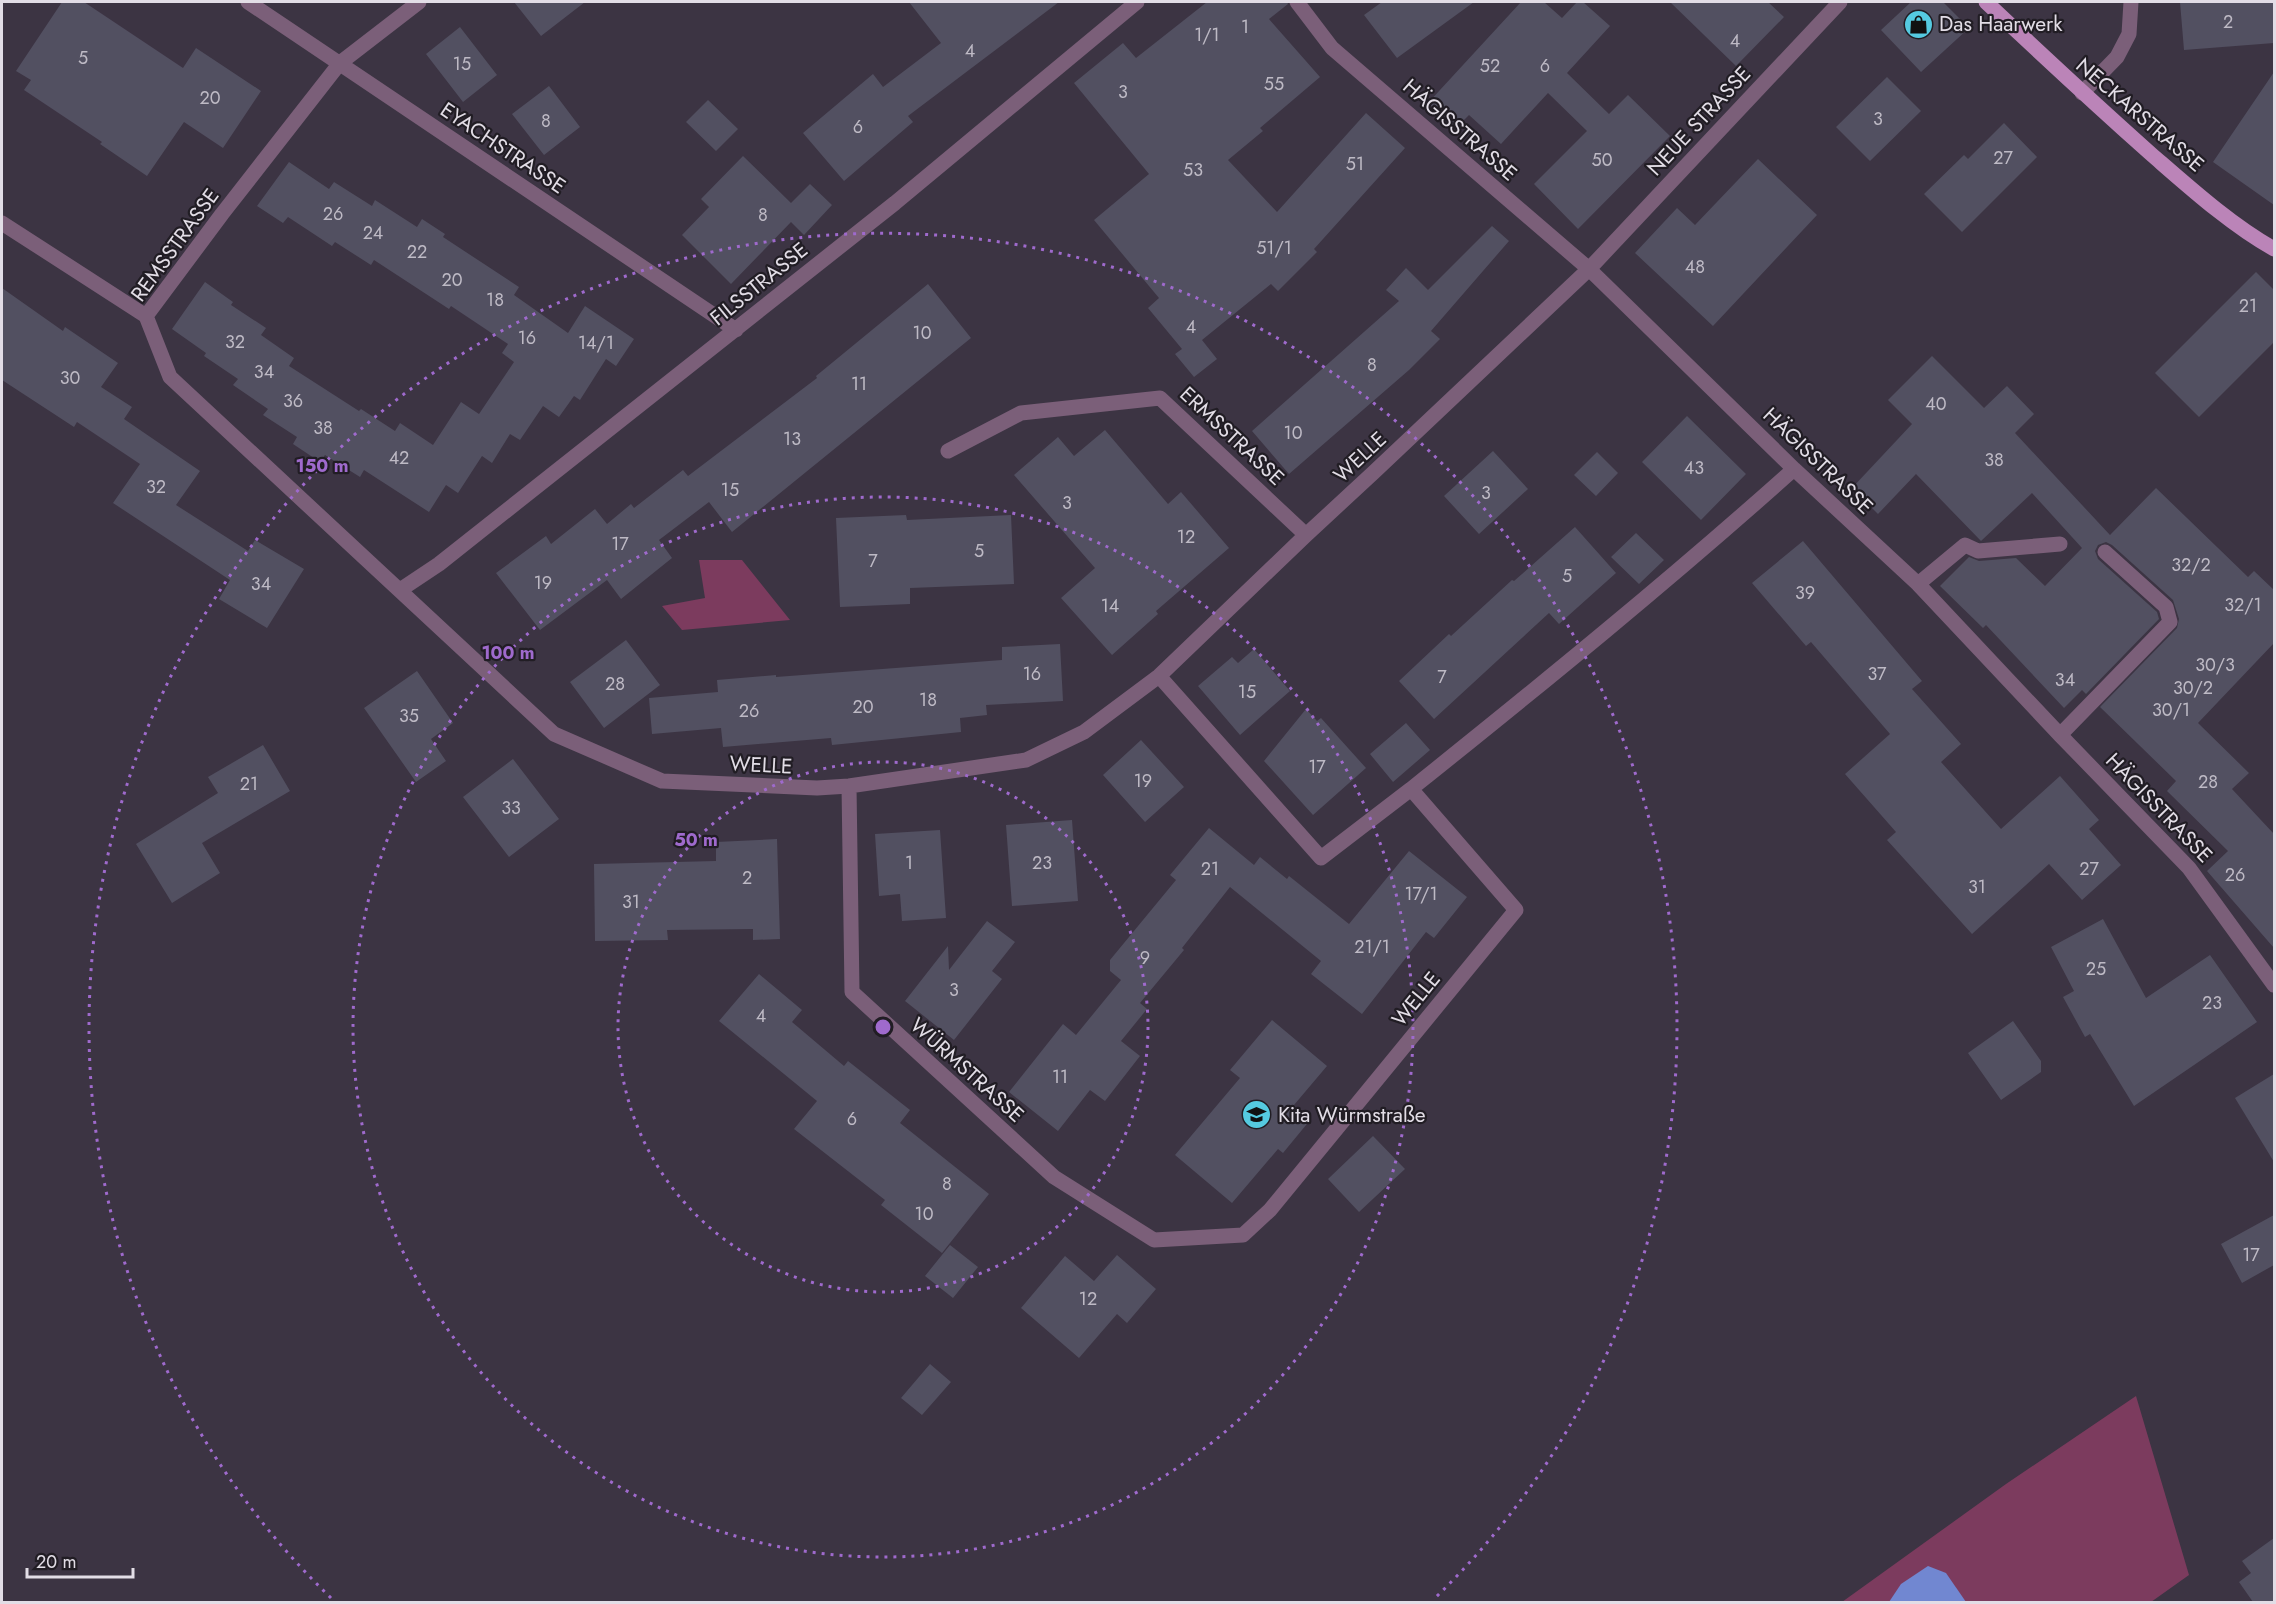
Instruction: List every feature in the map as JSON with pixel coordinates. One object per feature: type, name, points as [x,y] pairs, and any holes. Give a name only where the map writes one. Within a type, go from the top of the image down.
[{"type":"main road","name":"NECKARSTRASSE","points":[[1986,2],[2082,93],[2182,181],[2274,249]]},
{"type":"street","name":"EYACHSTRASSE","points":[[248,2],[736,330]]},
{"type":"street","name":"REMSSTRASSE","points":[[400,590],[170,377],[146,316],[340,63],[419,2]]},
{"type":"street","name":"FILSSTRASSE","points":[[400,590],[439,564],[736,330],[1137,2]]},
{"type":"street","name":"HÄGISSTRASSE","points":[[1297,2],[1332,48],[1589,269],[1794,469],[1918,584],[2060,735],[2189,867],[2274,985]]},
{"type":"street","name":"NEUE STRASSE","points":[[1589,269],[1840,2]]},
{"type":"street","points":[[2082,93],[2116,57],[2129,34],[2131,2]]},
{"type":"street","points":[[2,223],[146,316]]},
{"type":"street","name":"WELLE","points":[[400,590],[554,734],[662,781],[817,788],[849,786],[1026,760],[1084,732],[1160,676],[1306,535],[1589,269]]},
{"type":"street","name":"ERMSSTRASSE","points":[[948,451],[1021,413],[1160,398],[1306,535]]},
{"type":"street","points":[[1160,676],[1321,858],[1579,655],[1694,558],[1794,469]]},
{"type":"street","points":[[1918,584],[1965,545],[1978,551],[2060,544]]},
{"type":"street","points":[[2060,735],[2170,622],[2166,607],[2105,552]]},
{"type":"street","name":"WÜRMSTRASSE","points":[[849,786],[852,992],[1054,1177],[1154,1240],[1243,1235]]},
{"type":"street","name":"WELLE","points":[[1243,1235],[1270,1210],[1516,910],[1411,789]]},
{"type":"shaded area","points":[[699,560],[742,560],[790,620],[682,630],[662,606],[705,598]]},
{"type":"shaded area","points":[[2136,1396],[2189,1575],[2151,1602],[1842,1602],[2006,1484]]},
{"type":"water","points":[[1928,1566],[1946,1573],[1966,1602],[1889,1602],[1901,1584]]},
{"type":"building","points":[[62,2],[84,2],[183,68],[196,48],[261,91],[223,148],[184,122],[147,176],[100,144],[102,142],[24,90],[31,80],[16,71]]},
{"type":"building","points":[[514,2],[585,2],[541,36]]},
{"type":"building","points":[[909,2],[1059,2],[908,116],[913,122],[844,181],[803,133],[873,74],[883,87],[941,43]]},
{"type":"building","points":[[1207,2],[1287,2],[1288,4],[1269,19],[1320,77],[1260,128],[1263,131],[1228,160],[1277,212],[1366,113],[1405,148],[1314,249],[1317,252],[1278,291],[1271,284],[1202,340],[1217,359],[1194,377],[1175,354],[1182,349],[1148,308],[1159,298],[1094,220],[1149,174],[1074,83],[1123,43],[1136,58]]},
{"type":"building","points":[[1382,2],[1474,2],[1397,58],[1364,15]]},
{"type":"building","points":[[1521,2],[1544,2],[1562,18],[1577,2],[1583,2],[1610,26],[1567,73],[1609,114],[1628,95],[1670,136],[1578,229],[1534,184],[1587,131],[1548,93],[1501,144],[1469,115],[1456,128],[1428,103]]},
{"type":"building","points":[[1670,2],[1768,2],[1784,17],[1736,66]]},
{"type":"building","points":[[1911,2],[1943,2],[1969,28],[1921,72],[1881,30]]},
{"type":"building","points":[[2180,2],[2274,2],[2274,43],[2184,50]]},
{"type":"building","points":[[460,27],[497,75],[463,102],[426,54]]},
{"type":"building","points":[[2274,72],[2274,205],[2213,162]]},
{"type":"building","points":[[1887,77],[1921,111],[1870,161],[1836,127]]},
{"type":"building","points":[[549,86],[580,127],[544,155],[512,114]]},
{"type":"building","points":[[708,100],[738,129],[716,151],[686,122]]},
{"type":"building","points":[[2004,123],[2037,157],[1962,232],[1924,194],[1964,155],[1968,159]]},
{"type":"building","points":[[743,156],[791,203],[810,184],[832,205],[804,235],[791,222],[731,284],[682,235],[709,207],[701,199]]},
{"type":"building","points":[[1758,159],[1817,215],[1713,326],[1635,253],[1677,208],[1695,225]]},
{"type":"building","points":[[289,162],[329,189],[334,182],[372,206],[375,200],[417,227],[422,219],[445,234],[443,237],[519,287],[514,295],[568,333],[585,306],[634,339],[616,366],[606,359],[580,400],[574,396],[559,417],[543,406],[520,440],[510,434],[492,463],[482,456],[458,493],[446,485],[429,512],[364,470],[360,477],[325,455],[320,462],[293,444],[297,437],[263,415],[268,409],[233,385],[238,379],[204,356],[206,353],[172,329],[205,282],[233,302],[231,305],[266,328],[261,335],[294,358],[289,366],[395,431],[400,423],[433,445],[461,402],[479,414],[514,362],[502,353],[508,344],[451,306],[449,309],[374,260],[371,265],[335,242],[332,246],[288,217],[283,223],[257,206]]},
{"type":"building","points":[[1492,226],[1509,241],[1431,331],[1440,339],[1409,370],[1289,474],[1252,431],[1399,301],[1386,290],[1406,268],[1428,290]]},
{"type":"building","points":[[2256,272],[2274,290],[2274,342],[2199,417],[2155,373]]},
{"type":"building","points":[[928,284],[971,338],[732,532],[709,502],[659,540],[672,558],[621,599],[607,580],[540,630],[496,573],[546,536],[551,544],[595,509],[607,524],[631,504],[634,508],[683,470],[688,476],[817,378],[816,376]]},
{"type":"building","points":[[2,288],[63,331],[65,327],[118,363],[101,387],[132,407],[124,419],[200,471],[176,505],[248,551],[255,540],[304,569],[267,628],[219,599],[230,580],[113,503],[140,464],[77,422],[74,427],[2,380]]},
{"type":"building","points":[[1932,356],[1984,408],[2007,386],[2034,414],[2015,433],[2110,535],[2156,488],[2248,577],[2254,571],[2274,590],[2274,643],[2198,723],[2249,773],[2232,789],[2274,834],[2274,948],[2207,871],[2228,851],[2167,791],[2176,781],[2100,707],[2177,628],[2179,619],[2173,600],[2112,545],[2106,542],[2098,545],[2095,551],[2098,559],[2157,612],[2159,619],[2086,694],[2082,690],[2064,708],[1986,625],[1983,628],[1940,586],[1969,557],[1979,561],[2016,558],[2045,586],[2082,548],[2032,493],[1981,541],[1916,474],[1878,514],[1852,488],[1912,424],[1888,400]]},
{"type":"building","points":[[1687,416],[1746,474],[1701,520],[1642,462]]},
{"type":"building","points":[[1105,430],[1168,504],[1181,492],[1229,548],[1156,611],[1158,614],[1112,655],[1061,598],[1095,568],[1014,475],[1058,437],[1074,456]]},
{"type":"building","points":[[1493,451],[1528,489],[1479,534],[1444,496]]},
{"type":"building","points":[[1597,452],[1618,473],[1596,496],[1574,475]]},
{"type":"building","points":[[906,515],[907,520],[1011,515],[1014,584],[910,588],[910,604],[840,607],[836,518]]},
{"type":"building","points":[[1575,527],[1616,573],[1559,624],[1549,613],[1434,719],[1399,681],[1449,634],[1451,636]]},
{"type":"building","points":[[1636,533],[1664,560],[1639,584],[1611,557]]},
{"type":"building","points":[[1803,541],[1922,681],[1912,689],[1961,744],[1941,762],[2001,829],[2060,776],[2099,820],[2089,829],[2121,865],[2082,900],[2049,864],[1972,934],[1887,840],[1896,832],[1845,774],[1890,734],[1811,642],[1806,646],[1752,583]]},
{"type":"building","points":[[626,640],[660,685],[604,728],[570,682]]},
{"type":"building","points":[[1060,644],[1063,701],[986,705],[987,715],[960,718],[961,732],[832,745],[831,738],[723,747],[721,728],[652,734],[649,698],[718,692],[717,680],[1002,660],[1002,647]]},
{"type":"building","points":[[1254,649],[1290,691],[1240,735],[1198,686],[1232,657],[1238,663]]},
{"type":"building","points":[[417,671],[453,723],[431,739],[446,761],[416,782],[364,708]]},
{"type":"building","points":[[1306,709],[1317,721],[1321,718],[1366,768],[1313,815],[1264,761]]},
{"type":"building","points":[[1406,723],[1430,750],[1393,782],[1370,754]]},
{"type":"building","points":[[1141,740],[1184,787],[1145,822],[1103,775]]},
{"type":"building","points":[[263,745],[290,791],[202,843],[220,873],[172,903],[136,844],[218,793],[208,777]]},
{"type":"building","points":[[513,759],[559,819],[509,857],[463,797]]},
{"type":"building","points":[[1072,820],[1078,901],[1012,906],[1006,825]]},
{"type":"building","points":[[1209,828],[1254,865],[1260,857],[1287,879],[1289,876],[1349,924],[1409,851],[1467,897],[1434,938],[1426,932],[1362,1014],[1311,974],[1321,961],[1230,887],[1182,948],[1184,950],[1140,1003],[1147,1009],[1121,1041],[1140,1056],[1105,1101],[1090,1090],[1058,1131],[1009,1092],[1063,1024],[1076,1035],[1121,980],[1110,971],[1110,960],[1176,880],[1170,875]]},
{"type":"building","points":[[940,830],[946,918],[902,921],[900,894],[879,896],[875,834]]},
{"type":"building","points":[[777,839],[780,939],[753,940],[753,929],[667,930],[668,940],[595,941],[594,864],[716,861],[716,842]]},
{"type":"building","points":[[2103,919],[2146,998],[2210,955],[2257,1022],[2134,1106],[2090,1034],[2085,1037],[2063,997],[2074,991],[2051,947]]},
{"type":"building","points":[[987,921],[1015,942],[992,971],[1002,979],[954,1040],[905,1001],[948,946],[949,970]]},
{"type":"building","points":[[759,974],[802,1010],[792,1022],[844,1066],[848,1061],[910,1110],[900,1123],[989,1194],[942,1253],[881,1205],[885,1200],[794,1129],[817,1101],[719,1021]]},
{"type":"building","name":"Kita Würmstraße","points":[[1272,1020],[1327,1066],[1294,1105],[1311,1119],[1283,1153],[1278,1149],[1232,1203],[1175,1155],[1240,1078],[1230,1070]]},
{"type":"building","points":[[2013,1021],[2041,1061],[2041,1072],[2001,1100],[1968,1053]]},
{"type":"building","points":[[2274,1074],[2274,1162],[2235,1098]]},
{"type":"building","points":[[1373,1136],[1405,1169],[1359,1212],[1328,1179]]},
{"type":"building","points":[[2274,1215],[2274,1265],[2242,1283],[2221,1244]]},
{"type":"building","points":[[950,1245],[978,1267],[953,1298],[925,1276]]},
{"type":"building","points":[[1117,1255],[1156,1289],[1127,1323],[1117,1314],[1079,1358],[1021,1308],[1065,1256],[1094,1281]]},
{"type":"building","points":[[930,1364],[951,1382],[922,1415],[901,1398]]},
{"type":"building","points":[[2274,1538],[2274,1602],[2253,1602],[2239,1582],[2251,1573],[2242,1561]]},
{"type":"place","name":"Das Haarwerk","points":[[1918,24]]},
{"type":"place","name":"Kita Würmstraße","points":[[1257,1115]]}]
